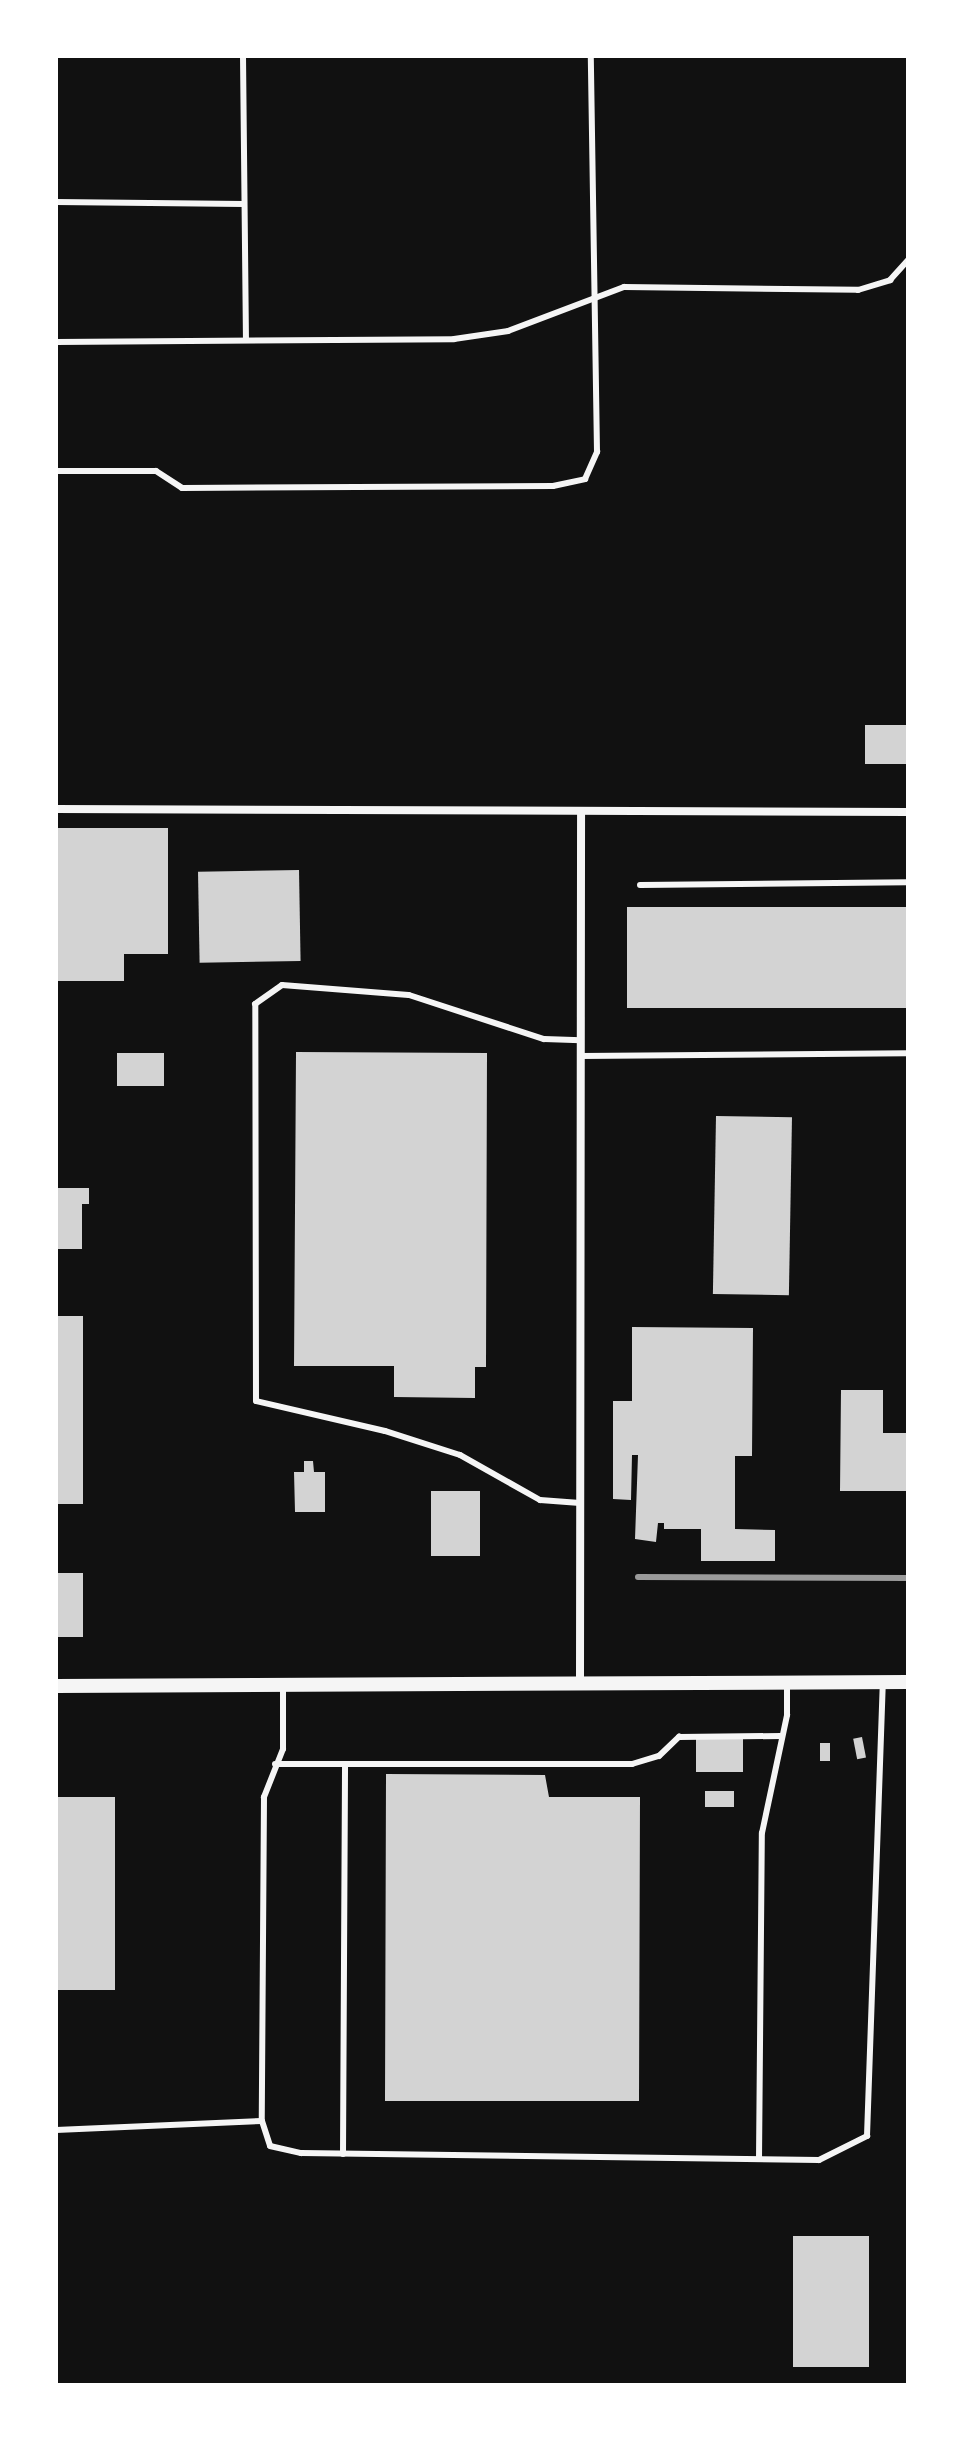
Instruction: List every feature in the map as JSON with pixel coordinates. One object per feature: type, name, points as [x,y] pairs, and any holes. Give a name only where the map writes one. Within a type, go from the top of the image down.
[{"type":"street","points":[[56,809],[908,812]]},
{"type":"street","points":[[580,1683],[581,811]]},
{"type":"street","points":[[56,1686],[908,1682]]},
{"type":"lane","points":[[243,56],[246,340]]},
{"type":"lane","points":[[56,471],[156,471],[182,488],[553,486],[585,479],[597,452],[591,56]]},
{"type":"lane","points":[[56,202],[244,204]]},
{"type":"lane","points":[[56,342],[454,339],[508,331],[573,309],[593,296],[624,287],[858,290],[890,280],[908,260]]},
{"type":"lane","points":[[640,885],[908,882]]},
{"type":"lane","points":[[580,1503],[540,1500],[460,1455],[385,1431],[256,1401],[255,1004],[282,985],[409,995],[544,1039],[581,1040]]},
{"type":"lane","points":[[581,1056],[908,1053]]},
{"type":"lane","points":[[759,2159],[762,1833],[781,1736],[787,1682]]},
{"type":"lane","points":[[283,1685],[283,1749],[264,1797],[262,2121],[270,2146],[343,2154],[819,2160],[867,2136],[883,1682]]},
{"type":"lane","points":[[275,1764],[632,1764],[659,1756],[679,1737],[781,1736]]},
{"type":"lane","points":[[343,2154],[345,1764]]},
{"type":"lane","points":[[56,2130],[262,2121]]},
{"type":"building","points":[[865,725],[908,725],[908,764],[865,764]]},
{"type":"building","points":[[56,828],[168,828],[168,954],[124,954],[124,981],[56,981]]},
{"type":"building","points":[[299,870],[301,961],[200,963],[198,872]]},
{"type":"building","points":[[627,907],[908,907],[908,1008],[627,1008]]},
{"type":"building","points":[[296,1052],[487,1053],[486,1367],[475,1367],[475,1398],[394,1397],[394,1366],[294,1366]]},
{"type":"building","points":[[117,1053],[164,1053],[164,1086],[117,1086]]},
{"type":"building","points":[[716,1116],[792,1117],[789,1295],[713,1294]]},
{"type":"building","points":[[56,1188],[89,1188],[89,1204],[82,1204],[82,1249],[56,1249]]},
{"type":"building","points":[[56,1316],[83,1316],[83,1504],[56,1504]]},
{"type":"building","points":[[632,1327],[753,1328],[752,1456],[735,1456],[735,1529],[775,1530],[775,1561],[701,1561],[701,1529],[664,1529],[664,1523],[658,1523],[656,1542],[635,1539],[638,1455],[632,1455],[631,1500],[613,1499],[613,1401],[632,1401]]},
{"type":"building","points":[[841,1390],[883,1390],[883,1433],[908,1433],[908,1491],[840,1491]]},
{"type":"building","points":[[304,1461],[313,1461],[314,1472],[325,1472],[325,1512],[295,1512],[294,1472],[304,1472]]},
{"type":"building","points":[[431,1491],[480,1491],[480,1556],[431,1556]]},
{"type":"building","points":[[56,1573],[83,1573],[83,1637],[56,1637]]},
{"type":"building","points":[[862,1737],[866,1758],[857,1759],[853,1739]]},
{"type":"building","points":[[696,1739],[743,1739],[743,1772],[696,1772]]},
{"type":"building","points":[[820,1743],[830,1743],[830,1761],[820,1761]]},
{"type":"building","points":[[386,1774],[545,1775],[549,1797],[640,1797],[639,2101],[385,2101]]},
{"type":"building","points":[[705,1791],[734,1791],[734,1807],[705,1807]]},
{"type":"building","points":[[56,1797],[115,1797],[115,1990],[56,1990]]},
{"type":"building","points":[[793,2236],[869,2236],[869,2367],[793,2367]]},
{"type":"railway","points":[[638,1577],[908,1578]]}]
